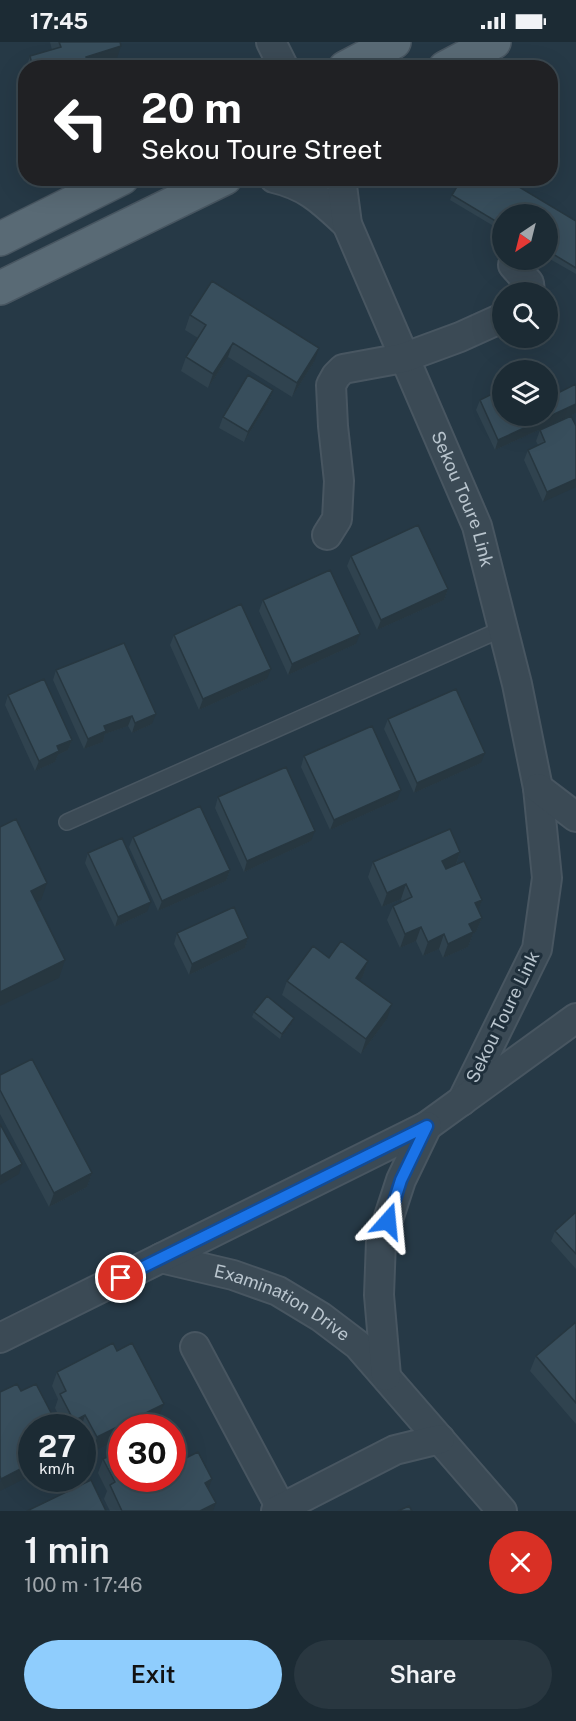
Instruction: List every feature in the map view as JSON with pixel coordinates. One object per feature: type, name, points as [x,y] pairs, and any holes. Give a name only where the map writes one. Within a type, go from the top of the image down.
[{"type":"main road","points":[[360,60],[394,42]]},
{"type":"main road","points":[[460,60],[494,42]]},
{"type":"main road","points":[[0,239],[106,186]]},
{"type":"main road","points":[[0,288],[209,186]]},
{"type":"street","points":[[271,42],[280,60]]},
{"type":"street","name":"Sekou Toure Link","points":[[300,186],[318,197],[347,224]]},
{"type":"street","name":"Sekou Toure Link","points":[[342,186],[347,224],[477,526],[517,684],[538,788],[547,878],[537,949],[462,1101]]},
{"type":"street","points":[[517,270],[528,282]]},
{"type":"street","points":[[327,535],[337,519],[339,481],[331,386],[336,376],[343,369],[403,358],[492,323]]},
{"type":"street","points":[[538,788],[576,817]]},
{"type":"street","points":[[0,1338],[427,1126],[576,1018]]},
{"type":"street","points":[[386,1376],[379,1296],[381,1241],[401,1180],[427,1126]]},
{"type":"street","name":"Examination Drive","points":[[161,1258],[233,1275],[278,1291],[321,1317],[358,1345],[502,1511]]},
{"type":"street","points":[[195,1347],[278,1510],[395,1450],[440,1439]]},
{"type":"lane","points":[[67,822],[502,629]]},
{"type":"building","points":[[59,42],[120,42],[121,46],[86,57],[87,60],[31,60],[30,56],[61,47]]},
{"type":"building","points":[[457,186],[517,186],[548,204],[492,204],[492,219],[452,195]]},
{"type":"building","points":[[558,210],[576,221],[576,268],[558,257]]},
{"type":"building","points":[[212,281],[319,348],[297,383],[233,343],[213,374],[186,357],[206,325],[190,315]]},
{"type":"building","points":[[248,375],[273,390],[248,432],[223,417]]},
{"type":"building","points":[[576,384],[576,404],[558,412],[558,388],[560,392]]},
{"type":"building","points":[[492,394],[492,426],[528,426],[498,440],[480,400]]},
{"type":"building","points":[[571,416],[576,426],[576,479],[547,492],[528,450],[545,442],[540,430],[549,426],[558,426],[558,422]]},
{"type":"building","points":[[418,525],[448,589],[381,620],[351,556]]},
{"type":"building","points":[[330,570],[360,634],[292,664],[263,600]]},
{"type":"building","points":[[241,604],[271,669],[203,699],[174,635]]},
{"type":"building","points":[[124,643],[156,714],[135,723],[132,716],[104,726],[106,731],[88,739],[56,670]]},
{"type":"building","points":[[44,679],[72,740],[57,746],[59,751],[39,761],[8,695]]},
{"type":"building","points":[[456,689],[485,753],[417,783],[388,719]]},
{"type":"building","points":[[372,726],[401,790],[334,820],[304,756]]},
{"type":"building","points":[[286,767],[315,831],[247,861],[218,797]]},
{"type":"building","points":[[200,806],[230,870],[162,901],[133,837]]},
{"type":"building","points":[[16,819],[47,883],[31,891],[65,960],[0,992],[0,827]]},
{"type":"building","points":[[450,829],[460,852],[442,861],[446,869],[464,861],[482,900],[475,903],[482,918],[469,924],[473,932],[448,944],[444,934],[428,942],[421,927],[405,934],[393,906],[412,897],[406,884],[387,893],[373,862]]},
{"type":"building","points":[[122,838],[151,902],[118,917],[88,853]]},
{"type":"building","points":[[234,907],[248,938],[192,964],[177,933]]},
{"type":"building","points":[[341,941],[368,961],[356,978],[392,1004],[366,1039],[287,981],[313,946],[329,958]]},
{"type":"building","points":[[267,996],[294,1018],[282,1034],[254,1012]]},
{"type":"building","points":[[32,1059],[92,1173],[54,1193],[0,1090],[0,1075]]},
{"type":"building","points":[[0,1124],[22,1164],[0,1176]]},
{"type":"building","points":[[576,1212],[576,1254],[555,1231]]},
{"type":"building","points":[[576,1322],[576,1403],[536,1356]]},
{"type":"building","points":[[113,1343],[117,1351],[132,1343],[164,1404],[144,1414],[108,1414],[108,1432],[97,1437],[96,1414],[70,1414],[60,1394],[66,1391],[57,1372]]},
{"type":"building","points":[[17,1384],[21,1391],[36,1384],[52,1414],[18,1414],[18,1470],[1,1479],[0,1476],[0,1392]]},
{"type":"building","points":[[198,1452],[212,1479],[205,1483],[216,1503],[200,1511],[122,1511],[113,1492],[186,1492],[186,1458]]},
{"type":"building","points":[[108,1457],[108,1469],[103,1459]]},
{"type":"building","points":[[96,1490],[106,1511],[27,1511],[66,1492]]},
{"type":"building","points":[[409,1506],[412,1511],[398,1511]]},
{"type":"route","points":[[121,1278],[427,1126],[401,1180],[388,1221]]}]
